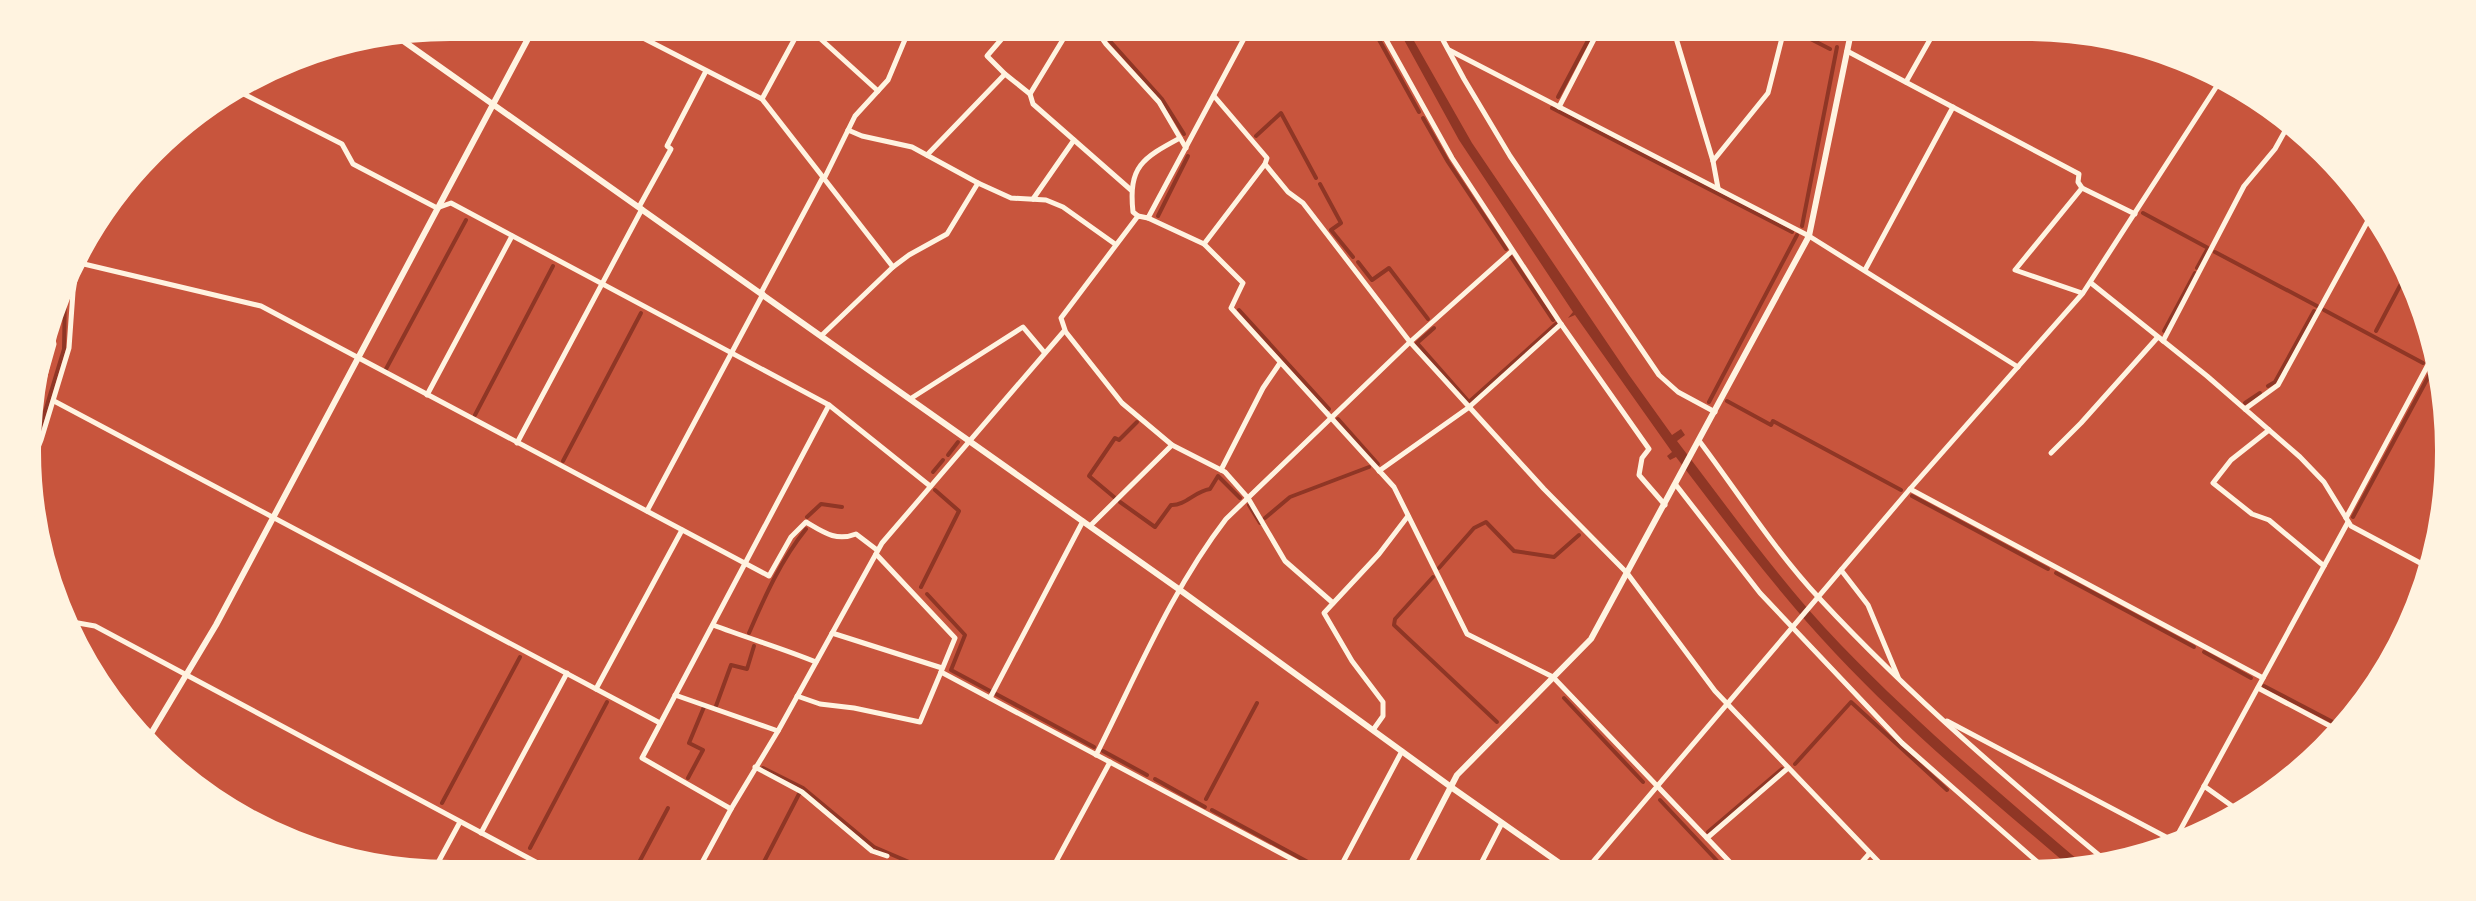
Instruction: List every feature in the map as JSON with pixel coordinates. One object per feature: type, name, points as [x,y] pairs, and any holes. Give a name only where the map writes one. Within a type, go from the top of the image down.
[{"type":"street","points":[[150,736],[216,625],[529,35]]},
{"type":"street","points":[[637,35],[762,99],[893,267]]},
{"type":"street","points":[[762,99],[796,35]]},
{"type":"street","points":[[820,35],[878,91]]},
{"type":"street","points":[[646,512],[848,130],[888,80],[907,35]]},
{"type":"street","points":[[1005,35],[986,56],[1030,94],[1033,104],[1130,190]]},
{"type":"street","points":[[1030,94],[1066,35]]},
{"type":"street","points":[[1100,35],[1158,102],[1186,148]]},
{"type":"street","points":[[1148,218],[1247,35]]},
{"type":"street","points":[[1383,35],[1452,158],[1649,450],[1642,458],[1639,475],[1665,505]]},
{"type":"street","points":[[1441,35],[1510,156],[1658,375],[1678,392],[1715,412]]},
{"type":"street","points":[[1559,107],[1596,35]]},
{"type":"street","points":[[1675,35],[1719,190]]},
{"type":"street","points":[[1713,161],[1768,93],[1783,35]]},
{"type":"street","points":[[1410,866],[1456,775],[1591,638],[1699,444],[1809,236],[1850,35]]},
{"type":"street","points":[[1906,82],[1930,35]]},
{"type":"street","points":[[401,38],[1180,590],[1561,866]]},
{"type":"street","points":[[1449,50],[1809,236],[2018,367]]},
{"type":"street","points":[[1847,51],[2079,174],[2082,188],[2136,214]]},
{"type":"street","points":[[516,443],[602,284],[706,71]]},
{"type":"street","points":[[928,155],[1005,74]]},
{"type":"street","points":[[1590,866],[1910,489],[2083,293],[2219,83]]},
{"type":"street","points":[[241,92],[342,144],[353,164],[437,208],[451,203],[829,405],[930,486]]},
{"type":"street","points":[[1204,244],[1268,158],[1214,96]]},
{"type":"street","points":[[1865,270],[1953,107]]},
{"type":"street","points":[[2051,453],[2160,339],[2244,186],[2287,128]]},
{"type":"street","points":[[848,130],[912,146],[1011,198],[1046,200],[1116,245]]},
{"type":"street","points":[[1180,138],[1146,157],[1130,190],[1133,212],[1204,244],[1243,283],[1231,308],[1394,487],[1467,634],[1554,677],[1734,866]]},
{"type":"street","points":[[1033,199],[1074,140]]},
{"type":"street","points":[[1265,164],[1288,192],[1303,203],[1410,342],[1468,408],[1627,573],[1715,691],[1881,866]]},
{"type":"street","points":[[821,336],[893,267],[947,234],[978,183]]},
{"type":"street","points":[[2082,188],[2015,270],[2083,293]]},
{"type":"street","points":[[1138,216],[1061,318],[1065,330],[1122,403],[1172,445],[1222,470],[1248,498],[1285,561],[1333,604]]},
{"type":"street","points":[[2245,410],[2278,385],[2369,218]]},
{"type":"street","points":[[426,395],[512,236]]},
{"type":"street","points":[[1096,754],[1180,590],[1226,519],[1512,250]]},
{"type":"street","points":[[79,264],[261,306],[769,576],[791,536],[806,522],[838,538],[856,534],[955,638],[920,722],[820,704],[797,696]]},
{"type":"street","points":[[35,455],[69,348],[77,269]]},
{"type":"street","points":[[2091,283],[2269,430],[2324,482],[2351,526],[2425,565]]},
{"type":"street","points":[[1379,471],[1468,408],[1561,324]]},
{"type":"street","points":[[910,399],[1024,328],[1044,352]]},
{"type":"street","points":[[700,866],[877,552],[1065,330]]},
{"type":"street","points":[[39,399],[54,344],[52,334]]},
{"type":"street","points":[[2176,837],[2431,360]]},
{"type":"street","points":[[1222,470],[1263,388],[1281,363]]},
{"type":"street","points":[[54,401],[660,723]]},
{"type":"street","points":[[731,809],[642,758],[829,405]]},
{"type":"street","points":[[2269,430],[2231,460],[2213,483],[2252,514],[2269,520],[2324,566]]},
{"type":"street","points":[[1699,444],[1816,600],[2030,799],[2103,859]]},
{"type":"street","points":[[990,698],[1086,524],[1172,445]]},
{"type":"street","points":[[1677,483],[1760,593],[1792,628],[1902,743],[2041,865]]},
{"type":"street","points":[[1910,489],[2263,678]]},
{"type":"street","points":[[1372,730],[1383,716],[1383,702],[1352,661],[1324,613],[1408,516]]},
{"type":"street","points":[[596,689],[682,530]]},
{"type":"street","points":[[1841,570],[1868,605],[1899,679]]},
{"type":"street","points":[[72,622],[96,626],[542,866]]},
{"type":"street","points":[[713,625],[816,662]]},
{"type":"street","points":[[832,633],[942,670],[1305,866]]},
{"type":"street","points":[[481,833],[567,673]]},
{"type":"street","points":[[2258,688],[2334,728]]},
{"type":"street","points":[[675,695],[778,730]]},
{"type":"street","points":[[1940,717],[2171,839]]},
{"type":"street","points":[[2326,737],[2331,727]]},
{"type":"street","points":[[1341,866],[1402,751]]},
{"type":"street","points":[[1054,866],[1110,762]]},
{"type":"street","points":[[755,767],[802,792],[872,850],[886,856]]},
{"type":"street","points":[[1707,838],[1788,768]]},
{"type":"street","points":[[2204,786],[2235,808]]},
{"type":"street","points":[[436,865],[460,822]]},
{"type":"street","points":[[1480,866],[1502,823]]},
{"type":"street","points":[[1858,866],[1869,854]]},
{"type":"shaded area","points":[[1401,35],[1411,35],[1472,143],[1629,375],[1672,435],[1681,429],[1685,435],[1677,441],[1776,571],[1902,706],[2081,862],[2066,864],[1956,769],[1894,713],[1793,606],[1676,457],[1670,460],[1667,456],[1672,452],[1575,315],[1568,318],[1573,312],[1459,140]]},
{"type":"waterway","points":[[1106,35],[1162,99],[1184,134]]},
{"type":"waterway","points":[[1376,35],[1419,112]]},
{"type":"waterway","points":[[1558,97],[1591,35]]},
{"type":"waterway","points":[[1803,35],[1830,49]]},
{"type":"waterway","points":[[1802,226],[1837,47]]},
{"type":"waterway","points":[[1552,108],[1792,232]]},
{"type":"waterway","points":[[1256,136],[1281,113],[1316,178]]},
{"type":"waterway","points":[[1423,118],[1506,249]]},
{"type":"waterway","points":[[1158,216],[1188,156]]},
{"type":"waterway","points":[[1320,184],[1341,223],[1331,230],[1353,257]]},
{"type":"waterway","points":[[2143,213],[2208,248],[2197,268]]},
{"type":"waterway","points":[[386,369],[466,220]]},
{"type":"waterway","points":[[1709,402],[1797,235]]},
{"type":"waterway","points":[[2215,252],[2317,306]]},
{"type":"waterway","points":[[1511,257],[1553,320]]},
{"type":"waterway","points":[[1358,262],[1372,280],[1389,268],[1428,319]]},
{"type":"waterway","points":[[475,415],[553,266]]},
{"type":"waterway","points":[[2164,331],[2195,273]]},
{"type":"waterway","points":[[2376,331],[2404,279]]},
{"type":"waterway","points":[[35,439],[64,349],[65,296]]},
{"type":"waterway","points":[[1239,310],[1329,409]]},
{"type":"waterway","points":[[2324,310],[2423,363]]},
{"type":"waterway","points":[[2268,386],[2275,382],[2314,311]]},
{"type":"waterway","points":[[563,461],[641,313]]},
{"type":"waterway","points":[[1434,328],[1417,343],[1469,402],[1557,323]]},
{"type":"waterway","points":[[2353,517],[2431,372]]},
{"type":"waterway","points":[[2245,403],[2260,393]]},
{"type":"waterway","points":[[1727,401],[1771,425],[1773,421],[1901,490]]},
{"type":"waterway","points":[[1338,419],[1378,464]]},
{"type":"waterway","points":[[1114,497],[1089,476],[1115,438],[1119,440],[1137,422]]},
{"type":"waterway","points":[[948,455],[958,442]]},
{"type":"waterway","points":[[933,472],[943,460]]},
{"type":"waterway","points":[[1265,518],[1290,497],[1369,467]]},
{"type":"waterway","points":[[1120,502],[1155,527],[1171,505],[1210,489],[1218,476],[1240,498]]},
{"type":"waterway","points":[[921,587],[959,511],[935,490]]},
{"type":"waterway","points":[[1912,496],[2048,569]]},
{"type":"waterway","points":[[807,517],[821,504],[842,507]]},
{"type":"waterway","points":[[1249,505],[1260,523]]},
{"type":"waterway","points":[[1439,568],[1474,528],[1486,522],[1514,551],[1554,557],[1579,535]]},
{"type":"waterway","points":[[749,633],[781,566],[806,529]]},
{"type":"waterway","points":[[2056,573],[2194,647]]},
{"type":"waterway","points":[[1433,577],[1395,619],[1394,625],[1497,722]]},
{"type":"waterway","points":[[927,594],[965,635],[951,670],[990,691]]},
{"type":"waterway","points":[[716,706],[731,665],[747,669],[754,646]]},
{"type":"waterway","points":[[2204,652],[2251,678]]},
{"type":"waterway","points":[[442,803],[520,657]]},
{"type":"waterway","points":[[2264,686],[2338,724]]},
{"type":"waterway","points":[[996,694],[1094,747]]},
{"type":"waterway","points":[[1564,698],[1643,782]]},
{"type":"waterway","points":[[530,848],[607,702]]},
{"type":"waterway","points":[[1795,764],[1851,702],[1947,790]]},
{"type":"waterway","points":[[1206,799],[1257,703]]},
{"type":"waterway","points":[[688,778],[703,750],[689,743],[704,707]]},
{"type":"waterway","points":[[1103,751],[1147,775]]},
{"type":"waterway","points":[[763,768],[803,788],[874,847],[919,866]]},
{"type":"waterway","points":[[1708,832],[1782,769]]},
{"type":"waterway","points":[[1155,779],[1205,807]]},
{"type":"waterway","points":[[762,866],[799,794]]},
{"type":"waterway","points":[[1660,800],[1722,866]]},
{"type":"waterway","points":[[637,866],[668,808]]},
{"type":"waterway","points":[[1212,810],[1315,866]]}]
